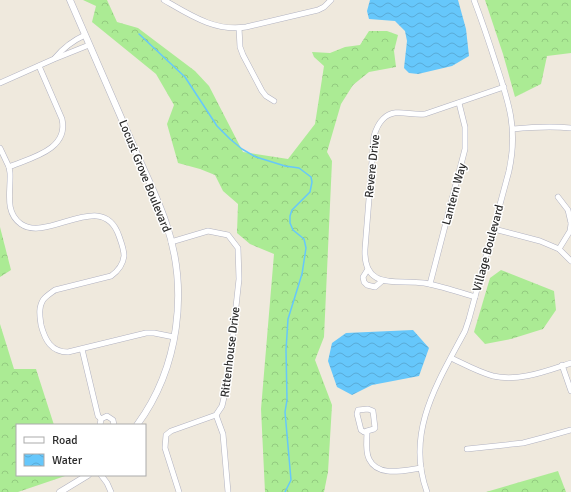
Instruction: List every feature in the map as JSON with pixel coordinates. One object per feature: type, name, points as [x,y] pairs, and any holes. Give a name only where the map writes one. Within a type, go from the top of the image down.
[{"type":"street","name":"Locust Grove Boulevard","points":[[70,0],[166,223],[177,270],[179,306],[167,366],[157,393],[146,413],[138,424]]},
{"type":"street","points":[[164,0],[205,22],[223,27],[239,28],[318,10],[327,5],[331,0]]},
{"type":"street","name":"Village Boulevard","points":[[427,492],[421,468],[420,444],[424,418],[430,399],[467,327],[494,229],[510,165],[513,145],[513,129],[510,108],[474,0]]},
{"type":"street","points":[[239,28],[240,47],[243,55],[262,91],[266,96],[274,101]]},
{"type":"street","points":[[54,59],[69,43],[85,35]]},
{"type":"street","points":[[0,83],[89,45]]},
{"type":"street","points":[[9,167],[50,149],[59,141],[62,134],[62,119],[39,66]]},
{"type":"street","name":"Revere Drive","points":[[476,297],[430,284],[382,281],[375,287],[367,285],[364,282],[363,277],[368,269],[365,260],[365,249],[374,139],[378,125],[385,117],[392,113],[402,112],[422,114],[504,87]]},
{"type":"street","name":"Lantern Way","points":[[430,284],[465,149],[465,127],[459,103]]},
{"type":"street","points":[[513,129],[542,126],[571,128]]},
{"type":"street","points":[[0,148],[9,167],[11,211],[14,218],[22,225],[30,228],[40,228],[89,216],[105,218],[112,223],[118,233],[124,256],[122,264],[111,276],[56,290],[46,296],[41,305],[40,317],[43,335],[50,345],[61,352],[72,352],[146,333],[174,337]]},
{"type":"street","points":[[558,197],[568,210],[571,223],[570,231],[559,249]]},
{"type":"street","points":[[494,229],[540,240],[559,249],[571,261]]},
{"type":"street","name":"Rittenhouse Drive","points":[[171,242],[208,232],[228,235],[238,248],[239,279],[228,380],[222,406],[216,415]]},
{"type":"street","points":[[368,269],[374,277],[382,281]]},
{"type":"street","points":[[82,349],[98,416],[101,418],[100,424]]},
{"type":"street","points":[[450,358],[486,374],[507,378],[523,377],[571,363]]},
{"type":"street","points":[[562,366],[571,390]]},
{"type":"street","points":[[368,408],[373,411],[374,429],[367,432],[362,430],[357,414],[358,410],[368,408]]},
{"type":"street","points":[[179,492],[165,448],[166,435],[171,431],[216,415],[223,434],[228,492]]},
{"type":"street","points":[[101,418],[110,416],[114,424]]},
{"type":"street","points":[[467,448],[523,443],[571,430]]},
{"type":"street","points":[[367,432],[366,450],[369,460],[376,467],[384,471],[396,472],[421,468]]},
{"type":"street","points":[[60,492],[86,476]]},
{"type":"street","points":[[102,476],[111,492]]},
{"type":"green space","points":[[83,0],[107,0],[117,22],[138,28],[195,71],[209,86],[243,152],[288,159],[315,124],[324,66],[314,57],[312,52],[330,53],[345,47],[360,45],[369,31],[387,31],[398,35],[394,51],[396,67],[369,72],[353,85],[341,104],[327,152],[332,161],[324,337],[315,360],[332,405],[328,472],[324,492],[265,492],[261,409],[274,254],[250,244],[237,233],[238,204],[223,191],[215,175],[178,163],[167,124],[174,105],[156,74],[92,22],[96,6]]},
{"type":"green space","points":[[485,0],[571,0],[571,53],[547,56],[541,84],[515,97],[503,54]]},
{"type":"green space","points":[[0,227],[11,270],[0,277]]},
{"type":"green space","points":[[501,270],[554,291],[556,310],[543,329],[511,339],[485,344],[474,332],[490,278]]},
{"type":"green space","points":[[0,324],[14,369],[36,369],[54,424],[16,424],[16,476],[65,476],[18,492],[0,492]]},
{"type":"green space","points":[[558,471],[566,492],[486,492]]},
{"type":"water","points":[[370,0],[458,0],[466,29],[469,56],[452,66],[418,74],[409,73],[404,68],[407,41],[405,31],[395,21],[369,19],[367,11]]},
{"type":"water","points":[[413,330],[429,348],[419,376],[372,385],[352,395],[337,387],[328,361],[332,343],[346,333]]},
{"type":"waterway","points":[[139,34],[185,77],[217,126],[242,149],[256,157],[285,166],[299,168],[311,177],[312,182],[310,192],[292,210],[290,216],[290,223],[293,230],[304,239],[306,248],[302,274],[288,319],[286,350],[287,400],[285,412],[291,480],[285,492]]}]
